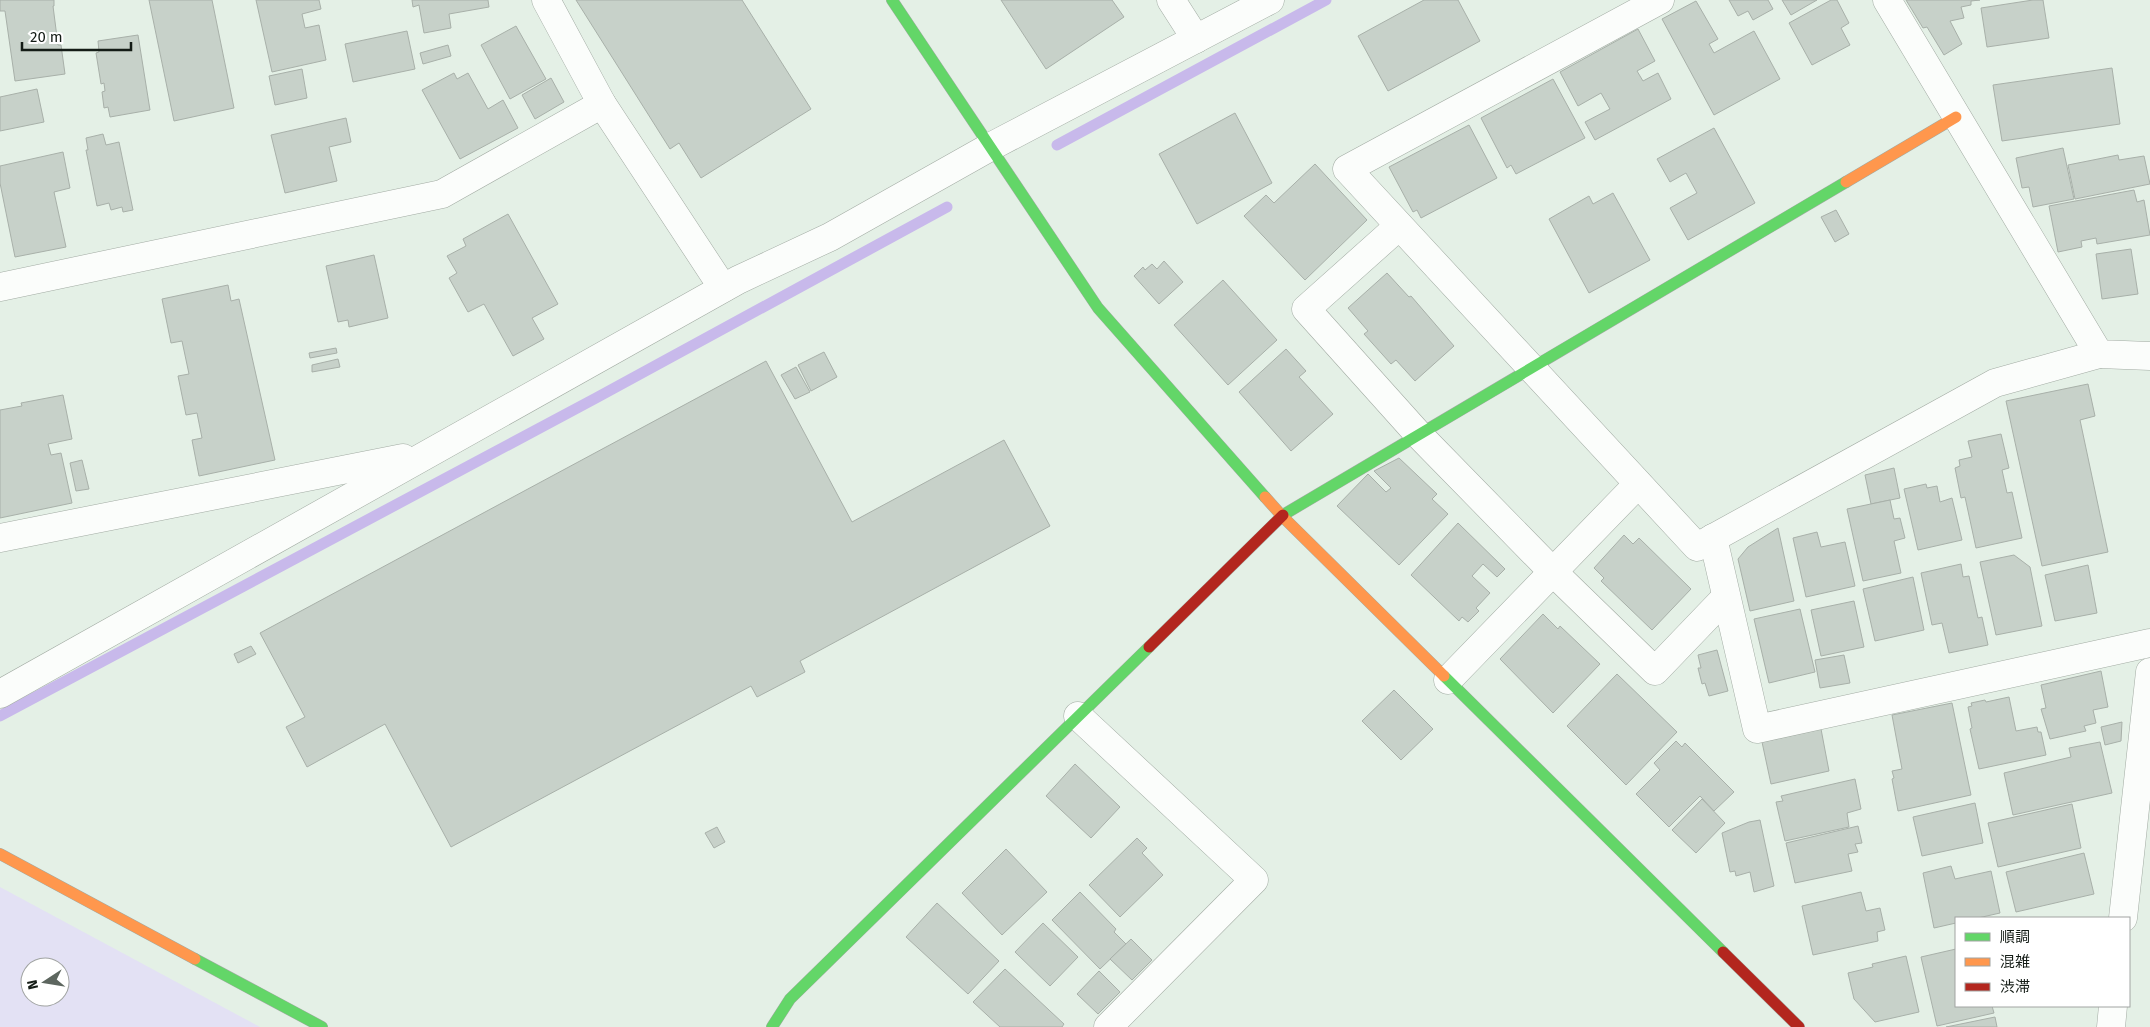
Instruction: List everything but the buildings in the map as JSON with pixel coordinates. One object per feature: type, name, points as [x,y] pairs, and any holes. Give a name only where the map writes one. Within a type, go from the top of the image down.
[{"type":"street","points":[[546,0],[602,104],[723,288]]},
{"type":"street","points":[[892,0],[1098,308],[1282,516],[1799,1027]]},
{"type":"street","points":[[1171,0],[1196,39]]},
{"type":"street","points":[[0,694],[723,288],[830,237],[990,147],[1270,0]]},
{"type":"street","points":[[1660,0],[1347,169],[1696,547],[1995,383],[2099,354],[2150,356]]},
{"type":"street","points":[[1887,0],[2099,354]]},
{"type":"street","points":[[0,287],[442,194],[602,104]]},
{"type":"street","points":[[772,1027],[790,999],[1282,516],[1956,117]]},
{"type":"street","points":[[1399,226],[1306,309],[1418,435],[1553,572],[1655,671],[1726,597]]},
{"type":"street","points":[[0,538],[428,453]]},
{"type":"street","points":[[1448,680],[1638,484]]},
{"type":"street","points":[[1713,538],[1757,730],[2150,644]]},
{"type":"street","points":[[2123,917],[2150,672]]},
{"type":"street","points":[[1078,716],[1254,880],[1108,1027]]},
{"type":"street","points":[[0,854],[322,1027]]},
{"type":"street","points":[[2111,1027],[2113,1007]]},
{"type":"shaded area","points":[[0,887],[260,1027],[0,1027]]},
{"type":"waterway","points":[[1057,145],[1326,0]]},
{"type":"waterway","points":[[0,716],[596,398],[947,207]]},
{"type":"traffic: fast","points":[[892,0],[1098,308],[1265,497]]},
{"type":"traffic: fast","points":[[1283,515],[1846,182]]},
{"type":"traffic: fast","points":[[772,1027],[790,999],[1149,647]]},
{"type":"traffic: fast","points":[[1444,676],[1723,952]]},
{"type":"traffic: fast","points":[[195,959],[322,1027]]},
{"type":"traffic: slow","points":[[1846,182],[1956,117]]},
{"type":"traffic: slow","points":[[1265,497],[1444,676]]},
{"type":"traffic: slow","points":[[0,854],[195,959]]},
{"type":"traffic: jam","points":[[1149,647],[1283,515]]},
{"type":"traffic: jam","points":[[1723,952],[1799,1027]]}]
